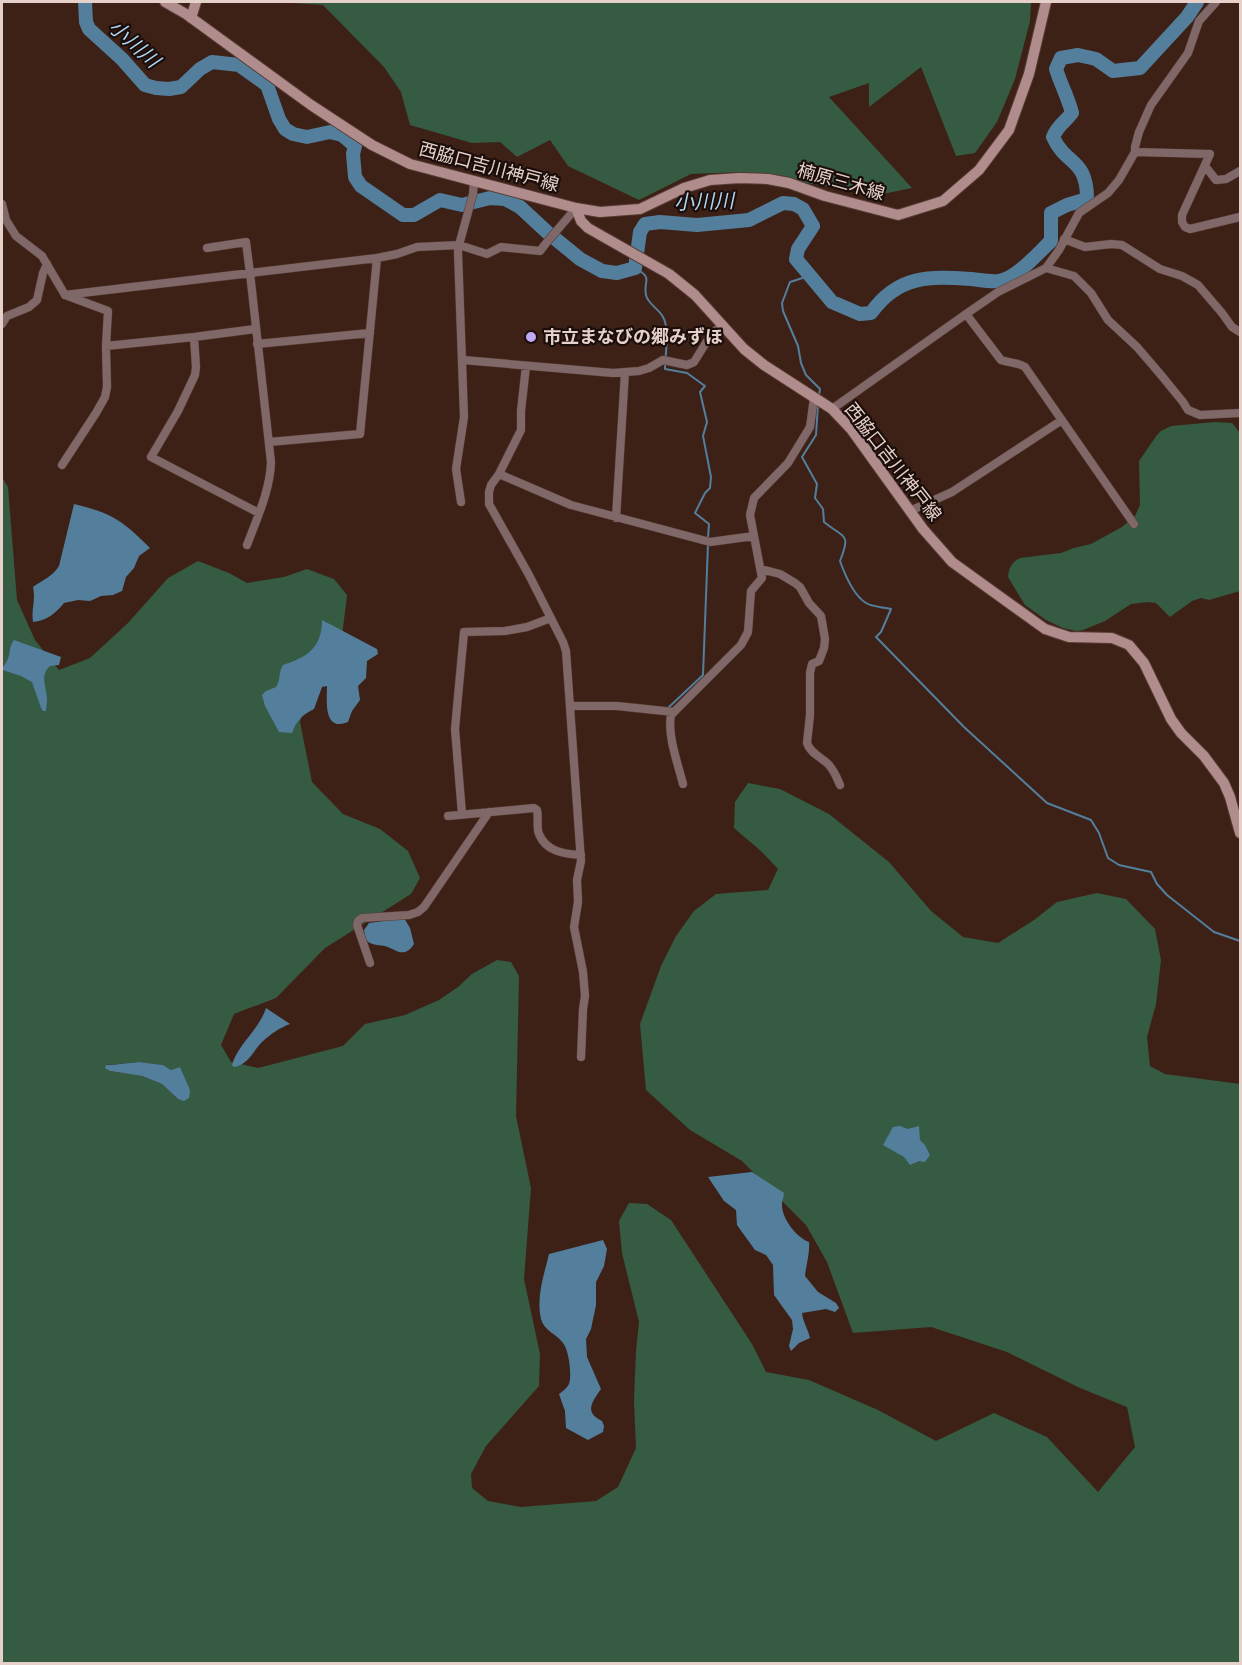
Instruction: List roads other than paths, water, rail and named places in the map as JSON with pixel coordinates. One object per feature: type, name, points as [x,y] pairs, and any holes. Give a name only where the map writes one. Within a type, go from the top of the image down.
[{"type":"main road","points":[[165,2],[191,18],[196,2]]},
{"type":"main road","name":"楠原三木線","points":[[576,208],[600,213],[639,208],[684,188],[710,180],[739,178],[768,179],[789,183],[825,196],[898,215],[943,201],[979,170],[1009,130],[1029,74],[1046,2]]},
{"type":"main road","name":"西脇口吉川神戸線","points":[[191,18],[311,105],[372,145],[410,164],[576,208],[581,221],[588,228],[669,274],[695,295],[744,350],[823,404],[851,429],[923,530],[952,562],[1045,629],[1069,637],[1112,638],[1129,645],[1144,663],[1181,733],[1204,756],[1224,783],[1240,833]]},
{"type":"street","points":[[683,784],[671,735],[671,715],[741,645],[748,632],[751,591],[762,578],[750,515],[754,498],[788,463],[823,404],[998,292],[1046,268],[1059,250],[1079,213],[1108,193],[1119,180],[1135,152],[1139,132],[1151,105],[1188,53],[1198,21],[1216,2]]},
{"type":"street","points":[[1135,152],[1210,154],[1182,215],[1182,222],[1190,229],[1240,217]]},
{"type":"street","points":[[1205,166],[1216,180],[1226,179],[1240,171]]},
{"type":"street","points":[[461,502],[456,470],[464,417],[459,245],[473,194],[474,181]]},
{"type":"street","points":[[2,204],[6,220],[16,236],[42,256],[65,295],[108,311],[105,397],[62,465]]},
{"type":"street","points":[[65,295],[377,258],[417,247],[459,245],[487,254],[501,247],[540,251],[576,208]]},
{"type":"street","points":[[1064,239],[1085,247],[1122,245],[1160,269],[1182,276],[1198,285],[1232,327],[1240,332]]},
{"type":"street","points":[[207,248],[246,242],[272,462],[260,513],[247,545]]},
{"type":"street","points":[[269,442],[360,434],[377,258]]},
{"type":"street","points":[[2,324],[7,316],[29,307],[37,300],[47,264]]},
{"type":"street","points":[[1046,268],[1074,276],[1091,293],[1108,320],[1137,347],[1188,410],[1200,415],[1240,413]]},
{"type":"street","points":[[966,314],[1001,360],[1018,363],[1025,367],[1134,524]]},
{"type":"street","points":[[462,360],[613,373],[639,371],[663,360],[687,365],[694,362],[712,333],[722,326]]},
{"type":"street","points":[[106,346],[255,329]]},
{"type":"street","points":[[257,344],[370,333]]},
{"type":"street","points":[[194,337],[195,375],[178,411],[151,457],[260,513]]},
{"type":"street","points":[[526,366],[521,411],[522,430],[491,485],[489,504],[551,618],[566,651],[581,855],[574,927],[583,972],[585,996],[581,1057]]},
{"type":"street","points":[[616,518],[625,372]]},
{"type":"street","points":[[910,511],[952,492],[1062,420]]},
{"type":"street","points":[[499,474],[571,505],[710,542],[754,536]]},
{"type":"street","points":[[761,569],[780,574],[795,583],[821,616],[825,639],[819,661],[812,664],[810,673],[807,743],[808,748],[833,769],[840,785]]},
{"type":"street","points":[[462,814],[455,729],[464,632],[505,631],[527,627],[551,618]]},
{"type":"street","points":[[570,706],[617,706],[674,712]]},
{"type":"street","points":[[448,816],[534,808],[538,814],[538,832],[543,840],[562,854],[581,855]]},
{"type":"street","points":[[370,963],[357,925],[358,921],[362,918],[409,915],[418,912],[424,907],[489,812]]},
{"type":"water","points":[[74,504],[116,519],[150,548],[139,556],[134,568],[126,577],[122,591],[90,601],[78,600],[64,603],[50,616],[33,622],[33,587],[51,575],[59,566]]},
{"type":"water","points":[[322,620],[377,649],[378,654],[367,661],[366,678],[358,686],[360,700],[348,722],[334,723],[330,719],[327,707],[327,686],[322,687],[314,709],[300,718],[292,733],[279,732],[265,706],[262,695],[276,687],[283,665],[299,659],[312,650],[319,638]]},
{"type":"water","points":[[14,640],[61,657],[59,665],[50,666],[45,674],[46,711],[41,708],[32,682],[3,670]]},
{"type":"water","points":[[404,918],[410,928],[414,944],[407,951],[400,952],[372,944],[366,939],[364,930],[369,923]]},
{"type":"water","points":[[266,1008],[290,1024],[282,1027],[262,1042],[247,1061],[234,1067],[232,1065],[235,1057],[259,1023]]},
{"type":"water","points":[[139,1062],[163,1065],[171,1070],[180,1067],[190,1090],[189,1098],[184,1101],[178,1099],[162,1084],[142,1076],[110,1071],[105,1068],[106,1065]]},
{"type":"water","points":[[900,1126],[908,1129],[919,1126],[920,1140],[930,1155],[925,1162],[919,1161],[910,1165],[904,1157],[883,1145],[893,1127]]},
{"type":"water","points":[[752,1172],[784,1193],[782,1209],[787,1221],[799,1236],[809,1242],[805,1276],[818,1292],[836,1303],[839,1308],[835,1312],[826,1309],[802,1313],[810,1338],[799,1343],[791,1351],[789,1346],[793,1329],[792,1320],[774,1295],[773,1265],[766,1255],[755,1250],[737,1225],[736,1210],[724,1201],[708,1177]]},
{"type":"water","points":[[603,1240],[607,1249],[604,1266],[596,1282],[596,1305],[591,1329],[586,1339],[587,1357],[601,1389],[591,1410],[604,1426],[603,1432],[588,1440],[566,1428],[565,1411],[559,1394],[569,1384],[568,1357],[563,1343],[541,1319],[540,1294],[549,1254]]},
{"type":"waterway","name":"小川川","points":[[85,2],[86,22],[89,29],[122,59],[145,85],[169,89],[181,87],[200,69],[212,62],[239,65],[267,85],[285,129],[293,134],[307,137],[330,132],[342,135],[355,146],[353,154],[355,177],[361,186],[403,215],[414,215],[440,200],[462,205],[490,198],[505,199],[520,207],[580,259],[602,271],[617,273],[635,268],[640,232],[645,224],[660,222],[697,225],[749,220],[783,203],[794,204],[803,209],[813,226],[798,249],[796,259],[832,302],[860,314],[871,313],[892,291],[916,281],[928,278],[999,281],[1013,275],[1027,264],[1051,241],[1051,213],[1087,199],[1084,176],[1053,137],[1072,113],[1056,69],[1061,58],[1078,55],[1096,59],[1113,71],[1140,68],[1187,17],[1197,2]]},
{"type":"waterway","points":[[635,268],[646,277],[647,298],[665,322],[667,335],[665,369],[687,373],[705,386],[700,392],[707,422],[703,436],[711,477],[710,488],[695,513],[709,524],[708,538]]},
{"type":"waterway","points":[[812,275],[790,282],[782,303],[783,311],[798,346],[801,363],[806,375],[820,389],[819,395]]},
{"type":"waterway","points":[[818,404],[816,435],[802,457],[817,484],[815,498],[823,509],[824,522],[844,537],[845,545],[840,561],[850,584],[866,603],[891,609],[881,632],[876,637],[964,727],[1047,803],[1091,820],[1099,833],[1108,858],[1119,865],[1151,872],[1157,884],[1167,895],[1214,932],[1240,941]]},
{"type":"waterway","points":[[669,707],[703,675],[708,544]]},
{"type":"place","name":"市立まなびの郷みずほ","points":[[531,337]]}]
